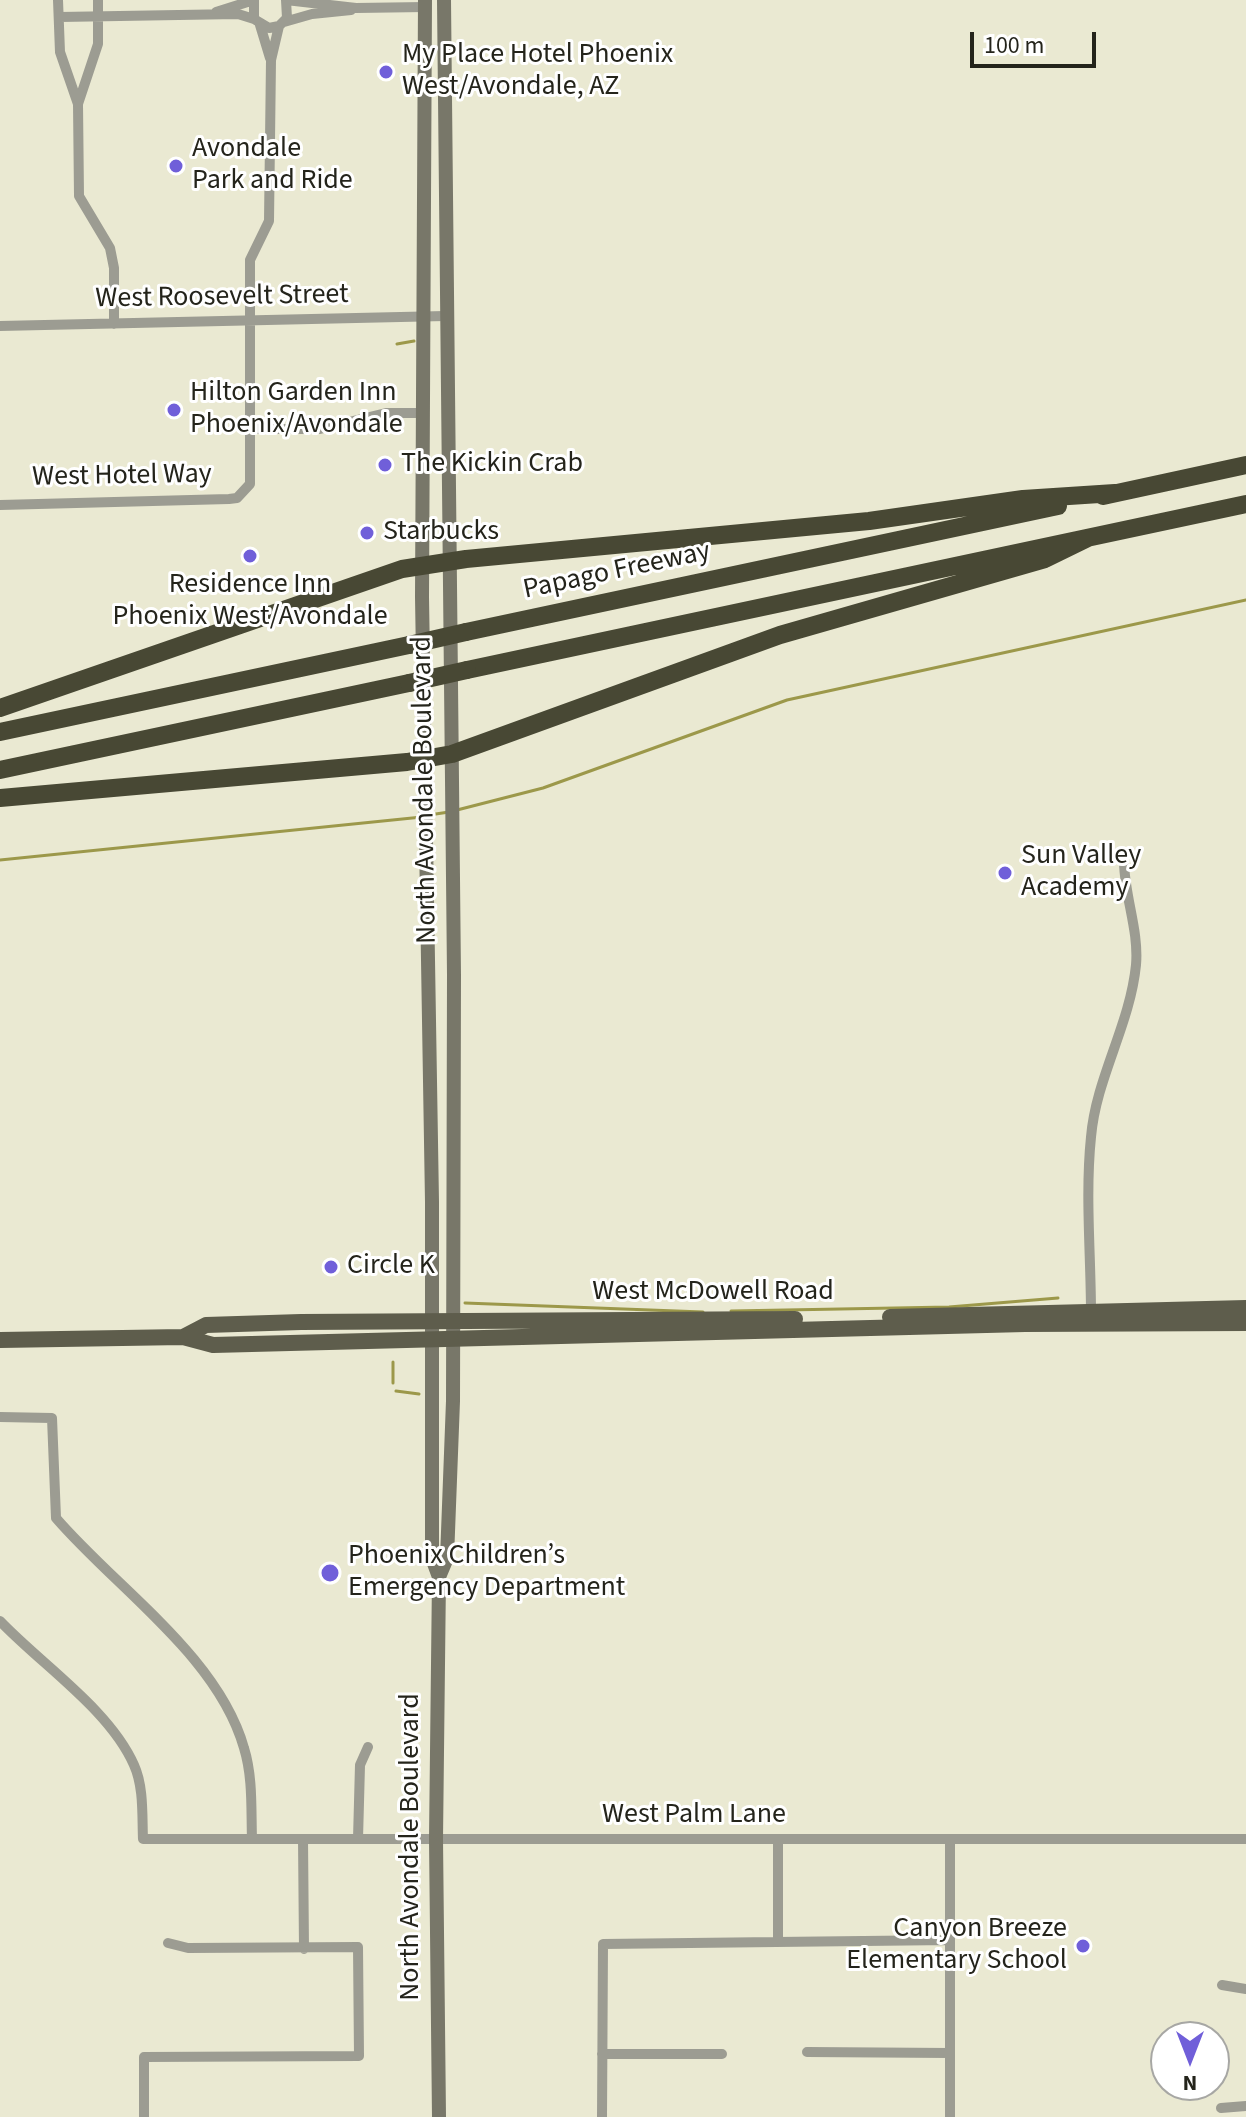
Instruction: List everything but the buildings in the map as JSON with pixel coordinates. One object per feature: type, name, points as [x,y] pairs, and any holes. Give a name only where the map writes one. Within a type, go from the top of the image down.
[{"type":"highway","name":"Papago Freeway","points":[[0,732],[1246,465]]},
{"type":"highway","points":[[0,708],[402,569],[855,522],[1023,499],[1115,493]]},
{"type":"highway","points":[[0,770],[1246,504]]},
{"type":"highway","points":[[0,798],[452,754],[780,635],[1045,559],[1088,538]]},
{"type":"main road","name":"North Avondale Boulevard","points":[[439,1577],[447,1558],[453,1340],[453,785],[443,1]]},
{"type":"main road","name":"North Avondale Boulevard","points":[[425,3],[423,792],[432,1320],[432,1558],[439,1577],[436,1839],[439,2117]]},
{"type":"main road","points":[[425,3],[434,17],[435,84],[444,95]]},
{"type":"main road","points":[[429,1076],[452,1077]]},
{"type":"main road","name":"West McDowell Road","points":[[0,1340],[183,1337],[213,1345],[432,1341],[1091,1317],[1246,1308]]},
{"type":"main road","name":"West McDowell Road","points":[[183,1337],[206,1325],[432,1320],[1091,1317],[1246,1323]]},
{"type":"street","points":[[58,0],[60,52],[78,104],[79,196],[110,248],[114,268],[114,324]]},
{"type":"street","points":[[78,104],[95,58],[98,0]]},
{"type":"street","points":[[210,14],[254,0],[257,22],[271,60]]},
{"type":"street","points":[[356,8],[286,0],[289,9],[281,24],[271,60],[269,221],[250,260],[251,429],[320,429],[386,413],[424,413]]},
{"type":"street","points":[[60,17],[238,14],[257,22],[281,24],[356,8],[425,3]]},
{"type":"street","name":"West Roosevelt Street","points":[[0,326],[445,316]]},
{"type":"street","name":"West Hotel Way","points":[[0,505],[229,499],[243,493],[252,477],[251,429]]},
{"type":"street","points":[[1091,1317],[1091,1134],[1097,1101],[1124,1022],[1136,965],[1136,934],[1125,896],[1124,863]]},
{"type":"street","points":[[0,1417],[52,1418],[56,1518],[199,1664],[232,1717],[246,1760],[252,1839]]},
{"type":"street","name":"West Palm Lane","points":[[0,1621],[106,1723],[121,1742],[136,1767],[143,1839],[1246,1839]]},
{"type":"street","points":[[358,1839],[360,1765],[368,1747]]},
{"type":"street","points":[[303,1839],[304,1949]]},
{"type":"street","points":[[950,1839],[950,2117]]},
{"type":"street","points":[[778,1840],[778,1941]]},
{"type":"street","points":[[602,2117],[603,1944],[950,1940]]},
{"type":"street","points":[[144,2117],[144,2057],[359,2056],[358,1947],[188,1948],[168,1943]]},
{"type":"street","points":[[1222,1985],[1246,1989]]},
{"type":"street","points":[[807,2052],[950,2053]]},
{"type":"street","points":[[602,2054],[722,2054]]},
{"type":"street","points":[[1221,2108],[1246,2106]]},
{"type":"waterway","points":[[397,344],[414,341]]},
{"type":"waterway","points":[[457,810],[543,788],[787,700],[1246,600]]},
{"type":"waterway","points":[[429,815],[449,812]]},
{"type":"waterway","points":[[0,860],[422,817]]},
{"type":"waterway","points":[[731,1311],[949,1307],[1058,1298]]},
{"type":"waterway","points":[[465,1303],[703,1312]]},
{"type":"waterway","points":[[393,1362],[393,1383]]},
{"type":"waterway","points":[[396,1391],[419,1394]]},
{"type":"place","name":"My Place Hotel Phoenix West/Avondale, AZ","points":[[386,72]]},
{"type":"place","name":"Avondale Park and Ride","points":[[176,166]]},
{"type":"place","name":"Hilton Garden Inn Phoenix/Avondale","points":[[174,410]]},
{"type":"place","name":"The Kickin Crab","points":[[385,465]]},
{"type":"place","name":"Starbucks","points":[[367,533]]},
{"type":"place","name":"Residence Inn Phoenix West/Avondale","points":[[250,556]]},
{"type":"place","name":"Sun Valley Academy","points":[[1005,873]]},
{"type":"place","name":"Circle K","points":[[331,1267]]},
{"type":"place","name":"Phoenix Children’s Emergency Department","points":[[330,1573]]},
{"type":"place","name":"Canyon Breeze Elementary School","points":[[1083,1946]]}]
